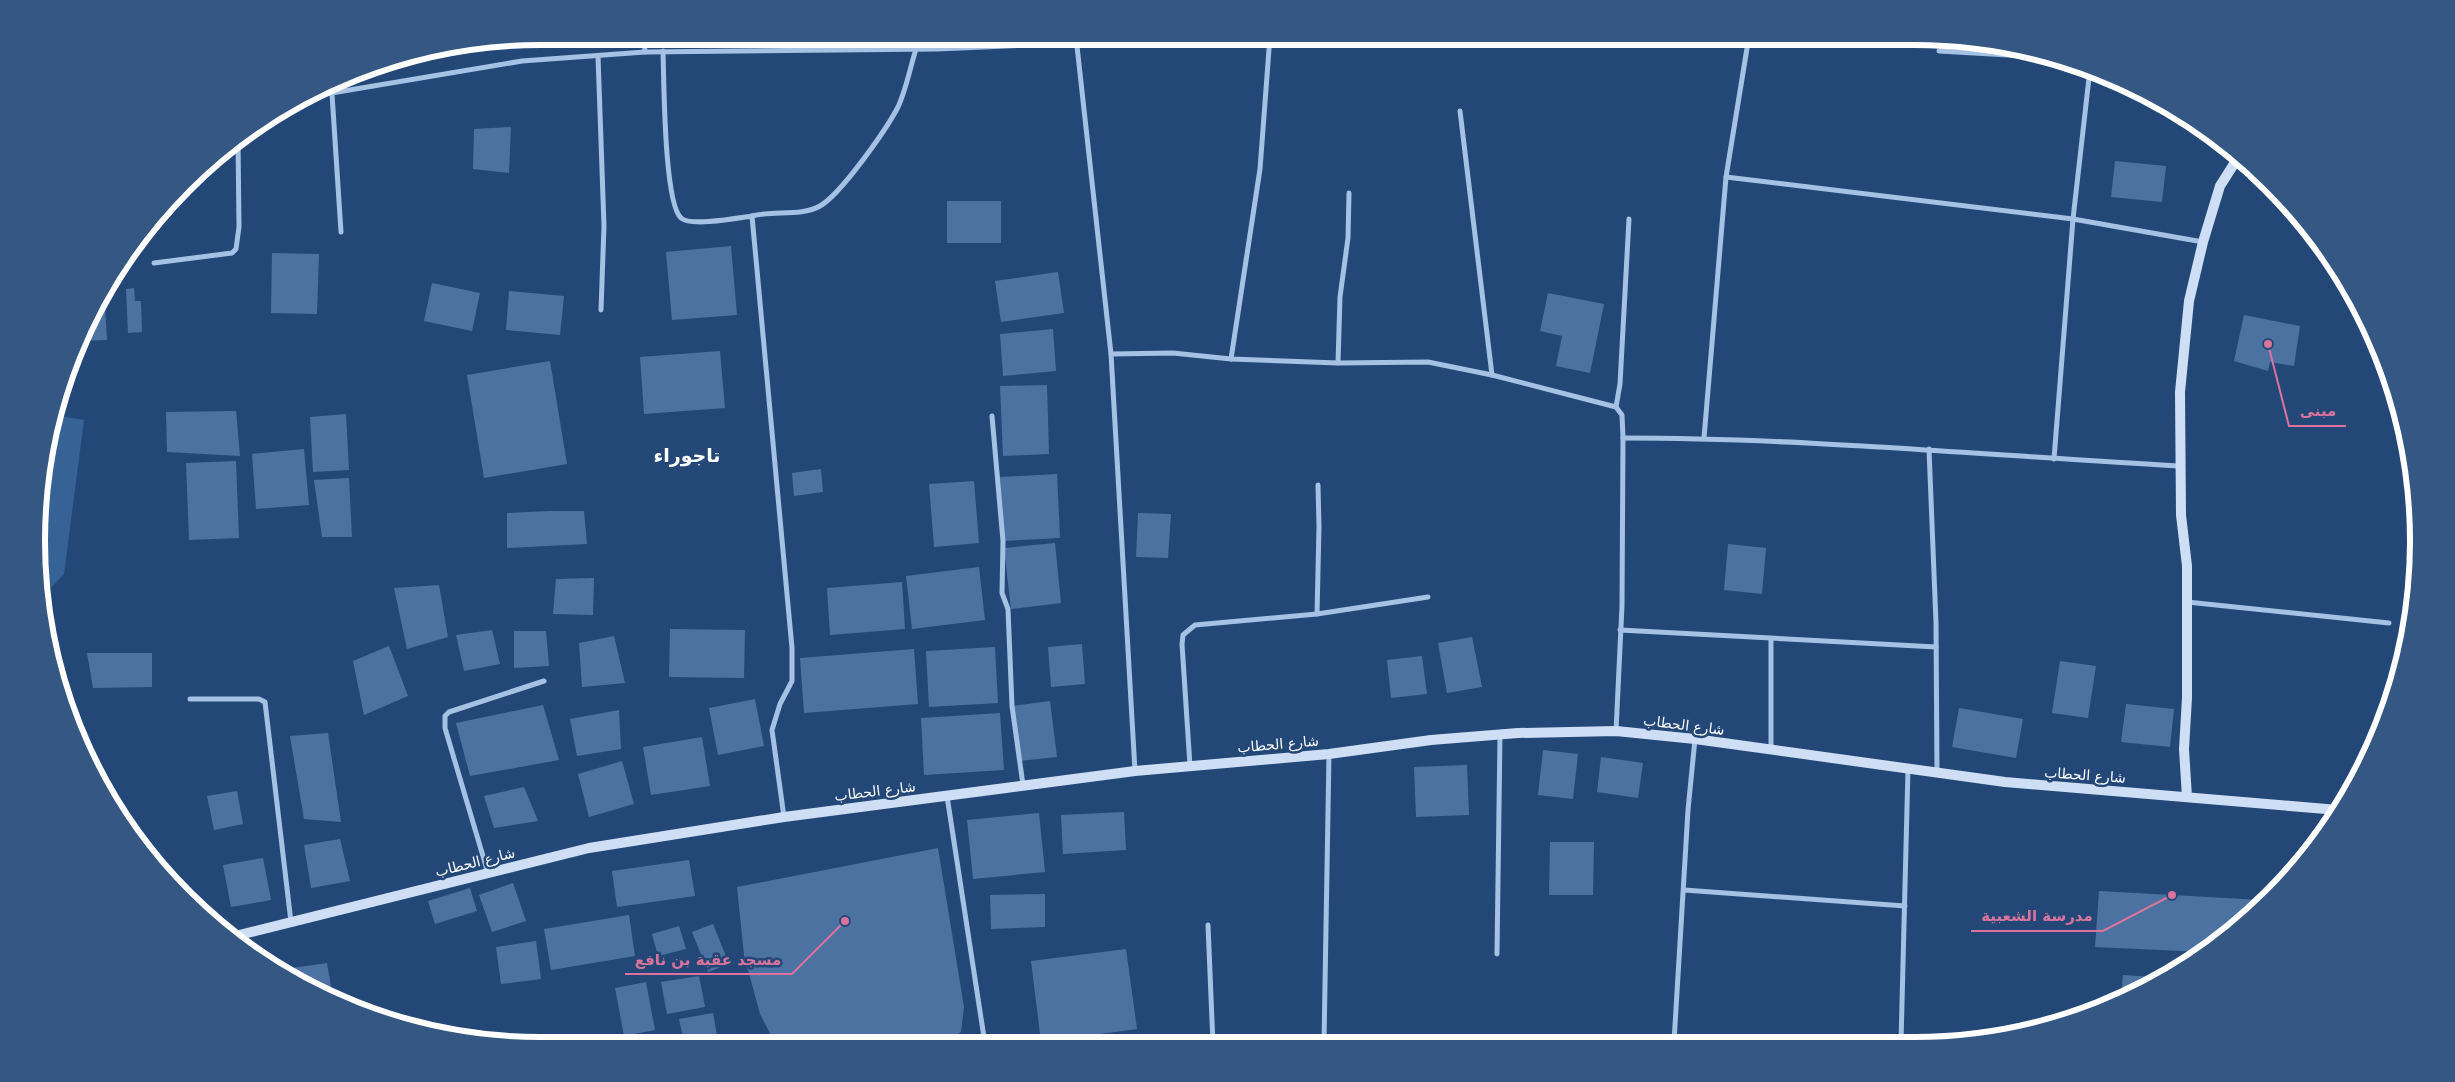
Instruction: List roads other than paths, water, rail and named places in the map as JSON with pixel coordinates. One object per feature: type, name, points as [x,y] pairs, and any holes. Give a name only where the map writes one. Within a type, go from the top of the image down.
[{"type":"street","points":[[645,45],[645,52]]},
{"type":"street","points":[[324,95],[522,61],[645,52],[916,49],[1027,45]]},
{"type":"street","points":[[1077,45],[1111,354],[1135,771]]},
{"type":"street","points":[[1231,359],[1260,169],[1270,45]]},
{"type":"street","points":[[1704,438],[1726,177],[1748,45]]},
{"type":"street","points":[[663,52],[668,165],[676,211],[682,219],[689,221],[724,220],[765,213],[810,210],[830,198],[877,141],[898,107],[916,49]]},
{"type":"street","points":[[1939,51],[2012,55]]},
{"type":"street","points":[[598,56],[604,226],[602,310]]},
{"type":"street","points":[[2054,459],[2072,219],[2089,77]]},
{"type":"street","points":[[332,94],[341,232]]},
{"type":"street","points":[[1460,111],[1492,375]]},
{"type":"street","points":[[154,263],[232,252],[236,249],[239,227],[238,148]]},
{"type":"street","points":[[2187,797],[2184,749],[2187,698],[2187,566],[2181,515],[2179,466],[2180,392],[2189,301],[2203,242],[2220,186],[2235,163]]},
{"type":"street","points":[[1726,177],[2072,219],[2203,242]]},
{"type":"street","points":[[1338,363],[1340,297],[1348,238],[1349,193]]},
{"type":"street","points":[[752,216],[792,648],[792,681],[780,704],[772,730],[784,817]]},
{"type":"street","points":[[1616,407],[1620,384],[1629,219]]},
{"type":"street","points":[[1111,354],[1173,353],[1231,359],[1338,363],[1428,362],[1492,375],[1616,407],[1622,415],[1623,438],[1620,630],[1616,730]]},
{"type":"street","points":[[992,416],[1003,541],[1002,593],[1008,609],[1012,706],[1023,786]]},
{"type":"street","points":[[1623,438],[1704,438],[1929,449],[2179,466]]},
{"type":"street","points":[[1929,449],[1936,647],[1937,773]]},
{"type":"street","points":[[1316,614],[1319,528],[1318,485]]},
{"type":"street","points":[[1190,766],[1182,644],[1183,635],[1195,625],[1316,614],[1428,598]]},
{"type":"street","points":[[2187,602],[2389,622]]},
{"type":"street","points":[[1620,630],[1936,647]]},
{"type":"street","points":[[1771,750],[1772,639]]},
{"type":"street","points":[[488,873],[445,728],[445,716],[449,712],[544,681]]},
{"type":"street","points":[[190,699],[259,699],[265,702],[291,922]]},
{"type":"street","name":"شارع الحطاب","points":[[239,935],[589,848],[784,817],[1135,771],[1330,754],[1431,740],[1500,734],[1616,730],[2054,787],[2331,809]]},
{"type":"street","points":[[1496,954],[1500,734]]},
{"type":"street","points":[[1674,1037],[1696,739]]},
{"type":"street","points":[[1324,1037],[1330,754]]},
{"type":"street","points":[[1901,1037],[1908,769]]},
{"type":"street","points":[[947,796],[984,1037]]},
{"type":"street","points":[[1684,890],[1905,906]]},
{"type":"street","points":[[1208,924],[1213,1037]]},
{"type":"place","name":"مبنى","points":[[2268,344]]},
{"type":"place","name":"مدرسة الشعبية","points":[[2172,895]]},
{"type":"place","name":"مسجد عقبة بن نافع","points":[[845,921]]},
{"type":"district","name":"تاجوراء","points":[[687,455]]}]
